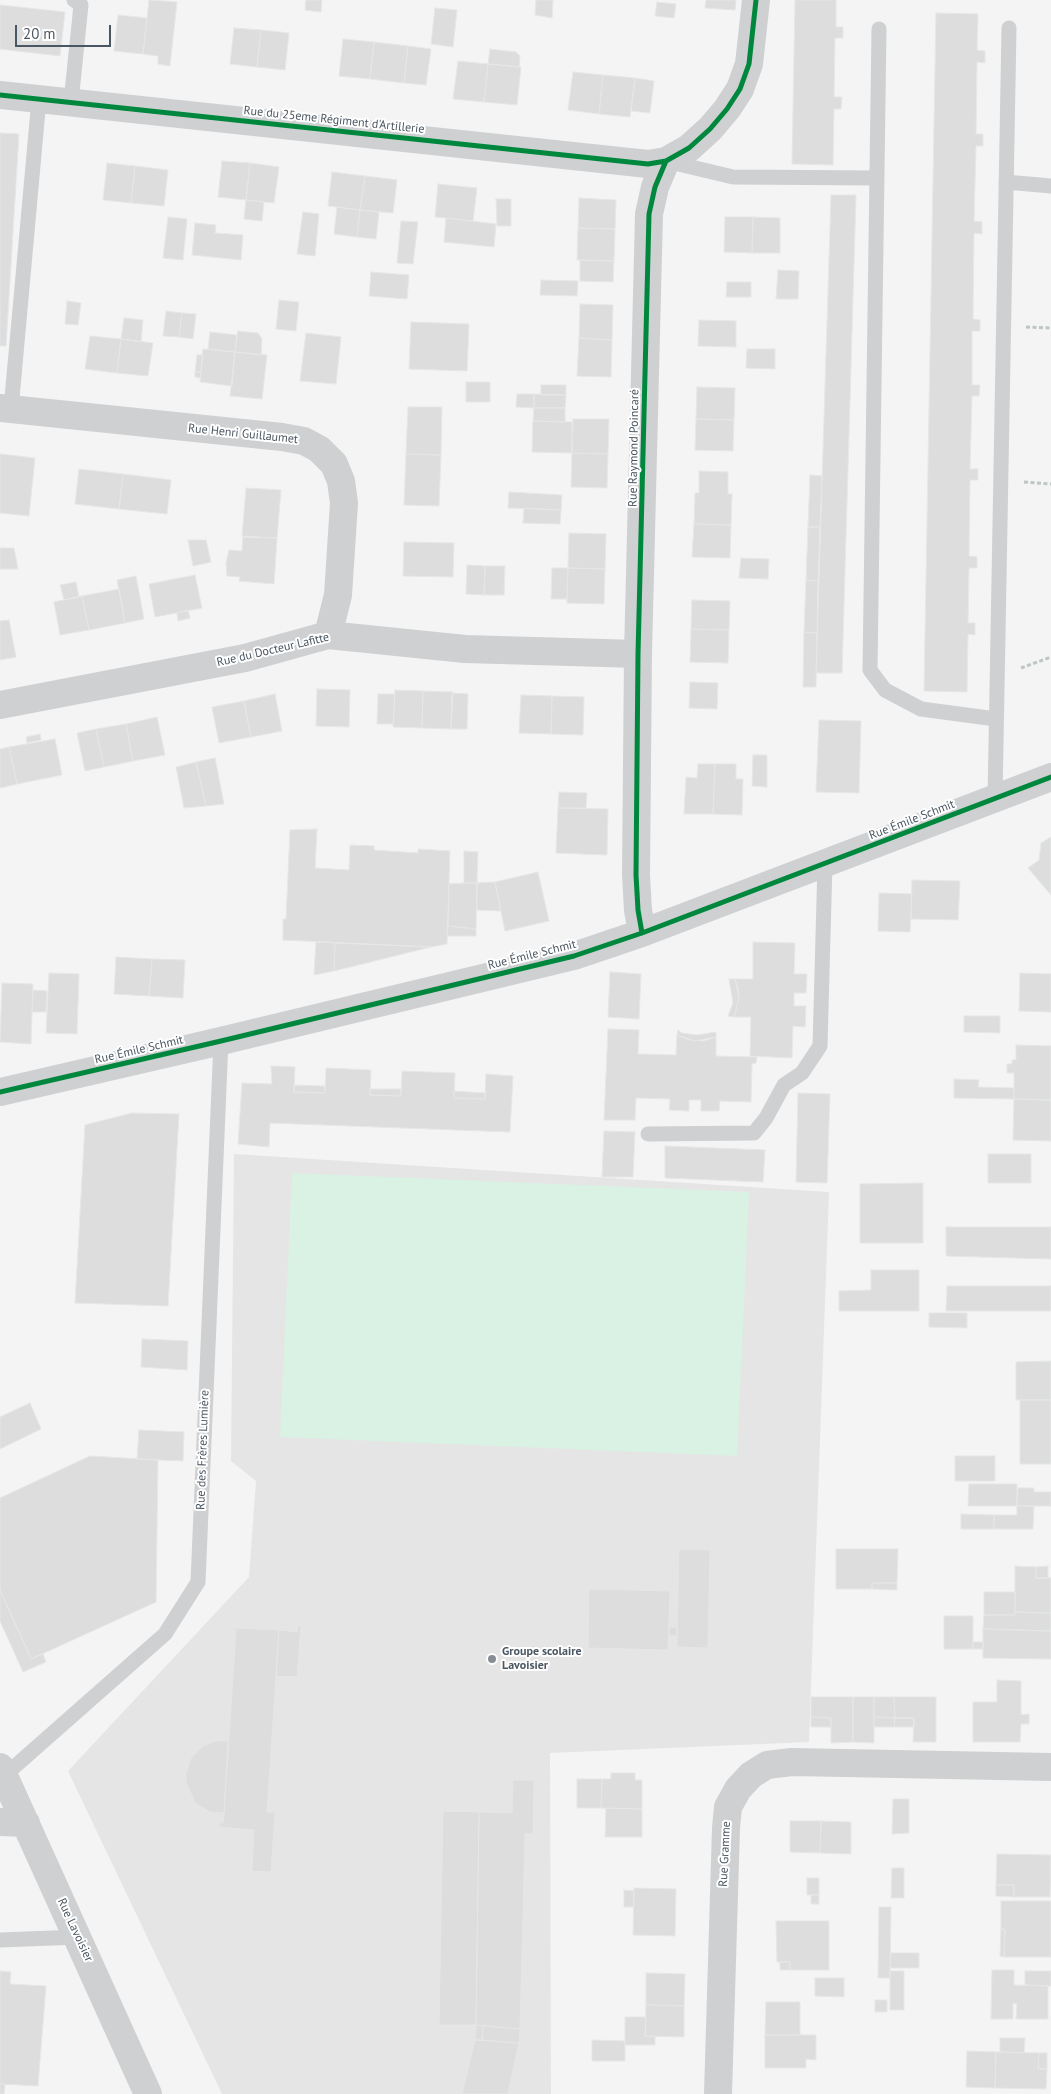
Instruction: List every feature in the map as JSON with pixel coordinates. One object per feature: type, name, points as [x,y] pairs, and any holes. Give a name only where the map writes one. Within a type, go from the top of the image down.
[{"type":"street","points":[[666,161],[689,148],[710,130],[740,89],[749,64],[756,0]]},
{"type":"street","name":"Rue du 25eme Régiment d'Artillerie","points":[[0,95],[648,164],[666,161]]},
{"type":"street","name":"Rue Raymond Poincaré","points":[[642,934],[638,910],[636,875],[638,654],[650,214],[655,187],[666,161]]},
{"type":"street","name":"Rue Henri Guillaumet","points":[[5,409],[282,437],[304,440],[319,449],[334,464],[341,481],[344,503],[338,595],[328,635]]},
{"type":"street","name":"Rue du Docteur Lafitte","points":[[0,705],[245,658],[328,635],[465,649],[638,654]]},
{"type":"street","name":"Rue Émile Schmit","points":[[0,1092],[574,956],[642,934],[1051,777]]},
{"type":"street","name":"Rue Gramme","points":[[718,2094],[728,1807],[738,1789],[751,1775],[767,1765],[792,1762],[1051,1768]]},
{"type":"street","name":"Rue Lavoisier","points":[[2,1771],[13,1823],[79,1937],[148,2094]]},
{"type":"lane","points":[[71,102],[81,5],[74,0]]},
{"type":"lane","points":[[994,799],[1009,28]]},
{"type":"lane","points":[[879,29],[870,670],[885,690],[921,710],[996,719]]},
{"type":"lane","points":[[5,409],[39,99]]},
{"type":"lane","points":[[666,161],[733,177],[877,178]]},
{"type":"lane","points":[[1006,182],[1051,186]]},
{"type":"lane","points":[[648,1134],[754,1133],[766,1118],[784,1085],[802,1073],[816,1053],[820,1046],[825,864]]},
{"type":"lane","name":"Rue des Frères Lumière","points":[[2,1771],[165,1634],[198,1582],[221,1041]]},
{"type":"lane","points":[[0,1940],[79,1937]]},
{"type":"shaded area","name":"Groupe scolaire Lavoisier","points":[[234,1154],[829,1192],[809,1742],[550,1753],[551,2094],[222,2094],[68,1771],[249,1577],[256,1481],[231,1461]]},
{"type":"green space","points":[[292,1173],[749,1192],[737,1456],[280,1437]]},
{"type":"building","points":[[149,0],[177,2],[170,66],[158,64],[158,56],[143,54]]},
{"type":"building","points":[[306,0],[322,0],[321,12],[305,10]]},
{"type":"building","points":[[536,0],[553,0],[552,18],[535,15]]},
{"type":"building","points":[[706,0],[736,0],[735,10],[705,8]]},
{"type":"building","points":[[795,0],[836,0],[836,27],[843,27],[843,38],[835,38],[834,97],[842,97],[841,109],[834,109],[833,165],[792,164]]},
{"type":"building","points":[[657,2],[676,4],[674,18],[655,16]]},
{"type":"building","points":[[0,5],[65,12],[60,56],[0,49]]},
{"type":"building","points":[[435,8],[457,10],[453,47],[431,44]]},
{"type":"building","points":[[936,13],[978,14],[977,50],[985,51],[985,63],[977,62],[976,134],[983,134],[983,146],[976,146],[974,221],[982,222],[982,234],[974,233],[973,319],[980,320],[980,331],[972,331],[972,385],[980,385],[979,396],[972,396],[970,469],[978,469],[978,480],[970,480],[969,556],[977,557],[977,568],[969,568],[968,623],[975,623],[975,635],[968,634],[967,692],[924,691]]},
{"type":"building","points":[[118,15],[147,18],[143,54],[114,51]]},
{"type":"building","points":[[234,28],[261,30],[257,67],[230,64]]},
{"type":"building","points":[[261,30],[289,33],[285,70],[257,67]]},
{"type":"building","points":[[343,39],[374,42],[370,79],[339,76]]},
{"type":"building","points":[[374,42],[408,46],[404,83],[370,79]]},
{"type":"building","points":[[408,46],[431,49],[426,85],[404,83]]},
{"type":"building","points":[[490,49],[516,52],[520,56],[519,67],[488,64]]},
{"type":"building","points":[[458,61],[488,64],[484,102],[453,99]]},
{"type":"building","points":[[488,64],[521,67],[517,105],[484,102]]},
{"type":"building","points":[[573,72],[603,75],[599,114],[568,110]]},
{"type":"building","points":[[603,75],[635,78],[630,117],[599,114]]},
{"type":"building","points":[[635,78],[654,81],[650,113],[631,111]]},
{"type":"building","points":[[0,133],[19,134],[6,346],[0,346]]},
{"type":"building","points":[[222,161],[250,163],[246,200],[218,197]]},
{"type":"building","points":[[107,163],[135,166],[131,203],[103,200]]},
{"type":"building","points":[[250,163],[279,167],[274,203],[246,200]]},
{"type":"building","points":[[135,166],[168,170],[164,206],[131,203]]},
{"type":"building","points":[[332,172],[365,176],[360,210],[328,206]]},
{"type":"building","points":[[365,176],[397,180],[393,213],[360,210]]},
{"type":"building","points":[[438,184],[477,188],[473,221],[435,217]]},
{"type":"building","points":[[831,195],[856,195],[842,673],[816,673]]},
{"type":"building","points":[[579,198],[616,200],[615,229],[578,228]]},
{"type":"building","points":[[496,199],[511,199],[511,226],[497,226]]},
{"type":"building","points":[[246,200],[264,202],[262,221],[244,219]]},
{"type":"building","points":[[337,207],[360,210],[357,237],[334,234]]},
{"type":"building","points":[[360,210],[379,212],[376,239],[357,237]]},
{"type":"building","points":[[303,212],[319,214],[315,256],[297,254]]},
{"type":"building","points":[[168,217],[187,219],[183,260],[163,258]]},
{"type":"building","points":[[725,217],[753,217],[752,253],[724,252]]},
{"type":"building","points":[[753,217],[780,218],[780,253],[752,253]]},
{"type":"building","points":[[446,218],[496,224],[494,247],[444,242]]},
{"type":"building","points":[[401,221],[418,222],[413,264],[397,263]]},
{"type":"building","points":[[195,223],[216,225],[215,233],[243,235],[241,260],[192,255]]},
{"type":"building","points":[[578,228],[615,229],[614,261],[577,260]]},
{"type":"building","points":[[580,260],[614,261],[613,282],[580,281]]},
{"type":"building","points":[[778,270],[799,271],[798,299],[776,299]]},
{"type":"building","points":[[371,272],[409,275],[407,299],[369,296]]},
{"type":"building","points":[[541,280],[578,281],[577,296],[540,295]]},
{"type":"building","points":[[727,282],[751,282],[751,297],[726,297]]},
{"type":"building","points":[[279,300],[299,302],[296,331],[276,329]]},
{"type":"building","points":[[67,301],[81,303],[78,325],[65,324]]},
{"type":"building","points":[[580,304],[613,305],[612,340],[579,338]]},
{"type":"building","points":[[166,311],[182,313],[179,337],[163,336]]},
{"type":"building","points":[[182,313],[196,314],[193,339],[179,337]]},
{"type":"building","points":[[124,318],[143,320],[141,342],[121,339]]},
{"type":"building","points":[[699,320],[736,321],[736,347],[698,346]]},
{"type":"building","points":[[411,322],[469,324],[467,371],[409,369]]},
{"type":"building","points":[[238,331],[258,333],[262,339],[261,355],[235,352]]},
{"type":"building","points":[[210,332],[237,335],[235,352],[208,349]]},
{"type":"building","points":[[306,333],[341,337],[336,384],[300,381]]},
{"type":"building","points":[[90,336],[121,339],[117,373],[85,369]]},
{"type":"building","points":[[579,338],[612,340],[611,377],[577,376]]},
{"type":"building","points":[[121,339],[153,343],[148,376],[117,373]]},
{"type":"building","points":[[203,349],[235,352],[232,386],[200,382]]},
{"type":"building","points":[[747,349],[775,349],[775,369],[746,368]]},
{"type":"building","points":[[235,352],[267,355],[262,399],[230,396]]},
{"type":"building","points":[[197,355],[203,355],[201,372],[195,372]]},
{"type":"building","points":[[195,372],[201,372],[200,378],[195,377]]},
{"type":"building","points":[[466,382],[490,382],[490,402],[466,402]]},
{"type":"building","points":[[541,385],[566,385],[566,395],[541,395]]},
{"type":"building","points":[[697,387],[735,388],[734,420],[696,419]]},
{"type":"building","points":[[517,394],[534,394],[534,408],[516,407]]},
{"type":"building","points":[[534,394],[566,395],[565,408],[534,408]]},
{"type":"building","points":[[408,407],[442,407],[441,455],[406,454]]},
{"type":"building","points":[[534,408],[565,408],[565,422],[533,421]]},
{"type":"building","points":[[573,419],[609,419],[608,454],[572,453]]},
{"type":"building","points":[[696,419],[734,420],[733,451],[695,450]]},
{"type":"building","points":[[533,421],[572,422],[572,453],[532,452]]},
{"type":"building","points":[[572,453],[608,454],[607,488],[571,487]]},
{"type":"building","points":[[0,454],[35,458],[29,516],[0,513]]},
{"type":"building","points":[[406,454],[441,455],[439,506],[404,505]]},
{"type":"building","points":[[79,469],[123,474],[119,509],[75,504]]},
{"type":"building","points":[[699,471],[728,472],[728,494],[732,494],[731,525],[694,524],[695,493],[699,493]]},
{"type":"building","points":[[123,474],[171,480],[167,514],[119,509]]},
{"type":"building","points":[[810,475],[822,476],[820,527],[808,527]]},
{"type":"building","points":[[246,488],[281,490],[277,538],[242,536]]},
{"type":"building","points":[[509,492],[562,495],[561,510],[508,508]]},
{"type":"building","points":[[524,508],[561,510],[560,524],[523,523]]},
{"type":"building","points":[[694,524],[731,525],[730,558],[692,557]]},
{"type":"building","points":[[808,527],[820,527],[818,581],[806,580]]},
{"type":"building","points":[[569,533],[606,534],[605,569],[568,568]]},
{"type":"building","points":[[243,537],[277,538],[274,584],[239,581],[240,577],[227,576],[226,563],[229,550],[242,551]]},
{"type":"building","points":[[188,540],[206,540],[211,562],[193,566]]},
{"type":"building","points":[[404,542],[454,543],[453,577],[403,576]]},
{"type":"building","points":[[0,548],[14,548],[18,569],[0,569]]},
{"type":"building","points":[[741,558],[769,559],[768,579],[739,578]]},
{"type":"building","points":[[467,565],[485,566],[484,595],[466,594]]},
{"type":"building","points":[[485,566],[505,566],[504,595],[484,595]]},
{"type":"building","points":[[552,568],[568,568],[567,599],[551,599]]},
{"type":"building","points":[[568,568],[605,569],[604,604],[567,603]]},
{"type":"building","points":[[195,575],[202,608],[155,617],[149,584]]},
{"type":"building","points":[[136,576],[144,619],[125,623],[117,580]]},
{"type":"building","points":[[806,580],[818,581],[817,633],[804,632]]},
{"type":"building","points":[[76,582],[79,597],[64,600],[60,585]]},
{"type":"building","points":[[119,589],[125,623],[89,630],[82,596]]},
{"type":"building","points":[[82,596],[89,630],[60,635],[54,602]]},
{"type":"building","points":[[692,600],[730,601],[729,630],[691,629]]},
{"type":"building","points":[[188,610],[190,618],[178,621],[177,613]]},
{"type":"building","points":[[9,620],[16,657],[0,660],[0,621]]},
{"type":"building","points":[[691,629],[729,630],[728,663],[690,662]]},
{"type":"building","points":[[804,632],[817,633],[816,687],[803,687]]},
{"type":"building","points":[[690,682],[718,683],[717,709],[689,708]]},
{"type":"building","points":[[317,689],[350,690],[349,727],[316,726]]},
{"type":"building","points":[[395,690],[423,691],[422,728],[393,727]]},
{"type":"building","points":[[423,691],[453,692],[451,729],[422,728]]},
{"type":"building","points":[[452,693],[468,694],[467,729],[451,729]]},
{"type":"building","points":[[275,694],[282,731],[251,737],[244,701]]},
{"type":"building","points":[[378,694],[395,694],[393,724],[377,724]]},
{"type":"building","points":[[521,695],[552,696],[551,734],[519,733]]},
{"type":"building","points":[[552,696],[584,697],[583,735],[551,734]]},
{"type":"building","points":[[244,701],[251,737],[219,743],[212,707]]},
{"type":"building","points":[[157,717],[165,755],[133,761],[126,724]]},
{"type":"building","points":[[819,720],[861,721],[859,793],[816,792]]},
{"type":"building","points":[[126,724],[133,761],[104,767],[96,729]]},
{"type":"building","points":[[96,729],[104,767],[85,771],[77,733]]},
{"type":"building","points":[[40,734],[41,740],[27,743],[26,737]]},
{"type":"building","points":[[55,739],[62,775],[17,784],[9,747]]},
{"type":"building","points":[[9,747],[17,784],[0,788],[0,749]]},
{"type":"building","points":[[753,755],[767,755],[767,787],[752,786]]},
{"type":"building","points":[[215,758],[224,804],[206,806],[196,762]]},
{"type":"building","points":[[196,762],[206,806],[184,808],[176,767]]},
{"type":"building","points":[[698,764],[715,764],[713,814],[684,814],[686,777],[697,778]]},
{"type":"building","points":[[715,764],[736,764],[736,779],[743,779],[742,815],[713,814]]},
{"type":"building","points":[[559,792],[587,793],[586,808],[558,808]]},
{"type":"building","points":[[558,808],[608,809],[607,855],[556,853]]},
{"type":"building","points":[[317,829],[315,868],[349,870],[350,845],[374,846],[374,850],[418,853],[418,849],[450,851],[447,944],[431,947],[283,940],[283,919],[286,919],[290,830]]},
{"type":"building","points":[[1051,837],[1051,895],[1028,868],[1039,860],[1041,843]]},
{"type":"building","points":[[464,851],[478,852],[477,883],[464,883]]},
{"type":"building","points":[[538,872],[549,921],[505,931],[495,882]]},
{"type":"building","points":[[912,880],[960,881],[958,920],[911,919]]},
{"type":"building","points":[[495,882],[501,911],[477,910],[477,883]]},
{"type":"building","points":[[477,883],[476,929],[448,926],[449,884]]},
{"type":"building","points":[[879,893],[912,894],[910,932],[878,931]]},
{"type":"building","points":[[448,926],[476,929],[476,936],[447,936]]},
{"type":"building","points":[[316,942],[335,943],[334,971],[314,975]]},
{"type":"building","points":[[753,942],[795,943],[794,974],[807,974],[806,993],[794,993],[794,1006],[806,1006],[805,1027],[793,1026],[792,1058],[750,1056],[751,1017],[734,1017],[739,998],[735,979],[753,979]]},
{"type":"building","points":[[335,943],[431,947],[334,971]]},
{"type":"building","points":[[116,957],[152,959],[149,996],[114,994]]},
{"type":"building","points":[[152,959],[185,960],[183,998],[149,996]]},
{"type":"building","points":[[610,972],[641,974],[639,1019],[608,1017]]},
{"type":"building","points":[[49,973],[79,974],[77,1034],[46,1033]]},
{"type":"building","points":[[1020,973],[1051,974],[1051,1012],[1019,1011]]},
{"type":"building","points":[[729,979],[735,979],[738,988],[739,998],[734,1017],[728,1016],[733,1003]]},
{"type":"building","points":[[2,983],[33,984],[31,1044],[0,1042]]},
{"type":"building","points":[[33,990],[47,991],[46,1012],[32,1012]]},
{"type":"building","points":[[964,1016],[1000,1016],[1000,1033],[964,1032]]},
{"type":"building","points":[[608,1029],[639,1030],[638,1054],[676,1055],[677,1035],[695,1041],[716,1037],[716,1056],[757,1057],[756,1063],[752,1064],[751,1102],[720,1101],[719,1111],[701,1111],[701,1100],[689,1100],[689,1111],[669,1110],[670,1099],[636,1098],[635,1120],[604,1120]]},
{"type":"building","points":[[678,1030],[682,1033],[697,1035],[716,1032],[716,1037],[704,1041],[690,1040],[677,1035]]},
{"type":"building","points":[[1016,1045],[1051,1046],[1051,1100],[1014,1099],[1014,1073],[1007,1073],[1007,1064],[1012,1064],[1012,1060],[1016,1060]]},
{"type":"building","points":[[271,1066],[295,1067],[294,1092],[325,1093],[326,1068],[371,1070],[370,1095],[401,1096],[402,1071],[455,1073],[454,1098],[485,1099],[486,1074],[513,1076],[510,1132],[270,1123],[269,1147],[238,1144],[242,1083],[272,1084]]},
{"type":"building","points":[[954,1079],[979,1080],[978,1087],[1014,1088],[1014,1099],[954,1098]]},
{"type":"building","points":[[294,1085],[325,1086],[325,1093],[294,1092]]},
{"type":"building","points":[[370,1089],[401,1089],[401,1096],[370,1095]]},
{"type":"building","points":[[454,1091],[485,1093],[485,1099],[454,1098]]},
{"type":"building","points":[[798,1093],[830,1094],[827,1183],[796,1182]]},
{"type":"building","points":[[1014,1099],[1051,1100],[1051,1141],[1013,1140]]},
{"type":"building","points":[[132,1113],[179,1114],[168,1306],[75,1303],[85,1125]]},
{"type":"building","points":[[604,1131],[635,1132],[633,1177],[602,1177]]},
{"type":"building","points":[[665,1146],[765,1150],[763,1182],[665,1178]]},
{"type":"building","points":[[988,1154],[1031,1154],[1031,1183],[988,1183]]},
{"type":"building","points":[[923,1183],[923,1243],[860,1243],[860,1184]]},
{"type":"building","points":[[946,1227],[1051,1227],[1051,1259],[946,1256]]},
{"type":"building","points":[[871,1270],[919,1270],[919,1311],[839,1311],[839,1291],[871,1290]]},
{"type":"building","points":[[947,1286],[1051,1286],[1051,1311],[946,1311]]},
{"type":"building","points":[[929,1313],[967,1313],[967,1328],[929,1327]]},
{"type":"building","points":[[142,1339],[188,1341],[187,1370],[141,1367]]},
{"type":"building","points":[[1051,1361],[1051,1400],[1016,1400],[1016,1362]]},
{"type":"building","points":[[1020,1400],[1051,1400],[1051,1464],[1020,1464]]},
{"type":"building","points":[[30,1403],[41,1429],[0,1449],[0,1417]]},
{"type":"building","points":[[139,1430],[184,1432],[183,1461],[137,1459]]},
{"type":"building","points":[[90,1456],[158,1460],[156,1602],[31,1659],[0,1590],[0,1498]]},
{"type":"building","points":[[955,1456],[995,1456],[995,1481],[955,1481]]},
{"type":"building","points":[[969,1484],[1017,1484],[1017,1506],[968,1506]]},
{"type":"building","points":[[1018,1488],[1034,1488],[1034,1492],[1051,1492],[1051,1506],[1017,1506]]},
{"type":"building","points":[[1017,1506],[1034,1506],[1033,1529],[994,1529],[994,1515],[1017,1515]]},
{"type":"building","points":[[961,1514],[994,1515],[994,1529],[961,1529]]},
{"type":"building","points":[[679,1549],[710,1550],[708,1648],[677,1647]]},
{"type":"building","points":[[836,1549],[898,1549],[897,1583],[872,1583],[872,1589],[836,1589]]},
{"type":"building","points":[[1015,1566],[1036,1567],[1036,1578],[1051,1578],[1051,1613],[1015,1612]]},
{"type":"building","points":[[1048,1566],[1048,1578],[1036,1578],[1036,1567]]},
{"type":"building","points":[[872,1583],[897,1583],[897,1590],[872,1589]]},
{"type":"building","points":[[589,1589],[670,1591],[668,1650],[588,1648]]},
{"type":"building","points":[[0,1590],[31,1659],[43,1654],[46,1662],[23,1672],[0,1621]]},
{"type":"building","points":[[984,1592],[1015,1592],[1015,1615],[984,1615]]},
{"type":"building","points":[[1015,1612],[1051,1613],[1051,1631],[983,1629],[984,1615],[1015,1615]]},
{"type":"building","points":[[944,1616],[973,1616],[973,1649],[944,1649]]},
{"type":"building","points":[[301,1625],[297,1677],[276,1676],[279,1630],[297,1632],[298,1626]]},
{"type":"building","points":[[669,1627],[677,1627],[677,1636],[669,1636]]},
{"type":"building","points":[[234,1628],[279,1630],[267,1812],[275,1812],[271,1872],[252,1871],[254,1830],[219,1827],[219,1823],[223,1823],[224,1813],[236,1631]]},
{"type":"building","points":[[983,1629],[1051,1631],[1051,1659],[983,1658]]},
{"type":"building","points":[[973,1642],[983,1642],[983,1649],[973,1649]]},
{"type":"building","points":[[997,1680],[1021,1681],[1021,1715],[1029,1714],[1029,1724],[1021,1724],[1020,1742],[973,1742],[973,1702],[997,1702]]},
{"type":"building","points":[[811,1697],[853,1697],[853,1742],[831,1743],[831,1718],[811,1717]]},
{"type":"building","points":[[853,1697],[874,1697],[874,1743],[853,1742]]},
{"type":"building","points":[[874,1697],[894,1697],[895,1718],[874,1717]]},
{"type":"building","points":[[894,1697],[936,1697],[936,1742],[913,1742],[914,1718],[895,1718]]},
{"type":"building","points":[[811,1717],[831,1718],[831,1727],[811,1727]]},
{"type":"building","points":[[874,1717],[895,1718],[894,1727],[874,1727]]},
{"type":"building","points":[[895,1718],[914,1718],[914,1727],[894,1727]]},
{"type":"building","points":[[215,1741],[228,1741],[224,1813],[210,1812],[195,1803],[186,1782],[186,1773],[191,1758],[203,1746]]},
{"type":"building","points":[[611,1773],[635,1773],[635,1780],[642,1780],[642,1809],[601,1808],[602,1779],[611,1779]]},
{"type":"building","points":[[577,1779],[602,1779],[601,1808],[577,1808]]},
{"type":"building","points":[[513,1780],[534,1780],[533,1834],[525,1834],[520,2029],[476,2025],[479,1812],[512,1813]]},
{"type":"building","points":[[893,1799],[909,1799],[909,1833],[892,1834]]},
{"type":"building","points":[[606,1808],[642,1809],[642,1837],[605,1837]]},
{"type":"building","points":[[443,1811],[479,1812],[476,2025],[439,2025]]},
{"type":"building","points":[[790,1821],[821,1821],[820,1853],[790,1852]]},
{"type":"building","points":[[821,1821],[851,1822],[851,1854],[820,1853]]},
{"type":"building","points":[[997,1854],[1051,1855],[1050,1897],[1014,1897],[1014,1885],[996,1885]]},
{"type":"building","points":[[892,1868],[904,1868],[904,1898],[891,1898]]},
{"type":"building","points":[[807,1878],[819,1878],[819,1895],[807,1895]]},
{"type":"building","points":[[996,1885],[1014,1885],[1014,1897],[996,1896]]},
{"type":"building","points":[[634,1888],[676,1889],[675,1936],[633,1935]]},
{"type":"building","points":[[624,1890],[634,1891],[634,1907],[624,1907]]},
{"type":"building","points":[[811,1895],[819,1895],[819,1904],[811,1904]]},
{"type":"building","points":[[1001,1901],[1051,1901],[1051,1957],[1004,1957],[1005,1929],[1001,1929]]},
{"type":"building","points":[[879,1907],[891,1907],[890,1978],[878,1978]]},
{"type":"building","points":[[776,1921],[829,1921],[829,1970],[790,1970],[790,1962],[777,1962]]},
{"type":"building","points":[[1001,1929],[1005,1929],[1004,1957],[1000,1956]]},
{"type":"building","points":[[891,1953],[919,1953],[919,1968],[890,1968]]},
{"type":"building","points":[[780,1962],[790,1962],[790,1970],[780,1970]]},
{"type":"building","points":[[992,1970],[1014,1970],[1014,1985],[1048,1986],[1048,2019],[1016,2019],[1017,2004],[1013,2003],[1013,2019],[991,2019]]},
{"type":"building","points":[[0,1971],[11,1972],[10,1984],[46,1986],[38,2086],[0,2084]]},
{"type":"building","points":[[890,1971],[904,1971],[904,2010],[890,2010]]},
{"type":"building","points":[[1025,1971],[1051,1971],[1051,1986],[1025,1985]]},
{"type":"building","points":[[646,1973],[685,1974],[684,2006],[646,2005]]},
{"type":"building","points":[[815,1978],[844,1978],[844,1997],[815,1996]]},
{"type":"building","points":[[875,2000],[887,2000],[887,2012],[875,2012]]},
{"type":"building","points":[[766,2002],[800,2002],[800,2035],[765,2035]]},
{"type":"building","points":[[646,2005],[684,2006],[684,2037],[645,2036]]},
{"type":"building","points":[[625,2017],[646,2017],[645,2036],[655,2036],[655,2045],[625,2045]]},
{"type":"building","points":[[476,2025],[483,2026],[482,2040],[475,2040]]},
{"type":"building","points":[[483,2026],[520,2029],[519,2043],[482,2040]]},
{"type":"building","points":[[765,2035],[816,2035],[816,2060],[806,2059],[806,2068],[765,2068]]},
{"type":"building","points":[[1000,2038],[1025,2038],[1024,2053],[1000,2052]]},
{"type":"building","points":[[475,2040],[519,2043],[508,2094],[462,2094]]},
{"type":"building","points":[[592,2040],[625,2041],[625,2061],[592,2061]]},
{"type":"building","points":[[967,2051],[996,2052],[995,2088],[966,2087]]},
{"type":"building","points":[[996,2052],[1039,2053],[1038,2069],[1047,2069],[1046,2089],[995,2088]]},
{"type":"building","points":[[1039,2053],[1047,2053],[1047,2069],[1038,2069]]},
{"type":"building","points":[[0,2084],[5,2084],[4,2094],[0,2094]]},
{"type":"cycle path","points":[[642,933],[638,910],[636,875],[638,654],[649,214],[655,187],[666,161],[689,148],[710,129],[727,109],[740,89],[749,64],[756,0]]},
{"type":"cycle path","points":[[0,95],[648,164],[666,161]]},
{"type":"cycle path","points":[[0,1092],[574,956],[642,933],[1051,777]]},
{"type":"place","name":"Groupe scolaire Lavoisier","points":[[492,1659]]}]
